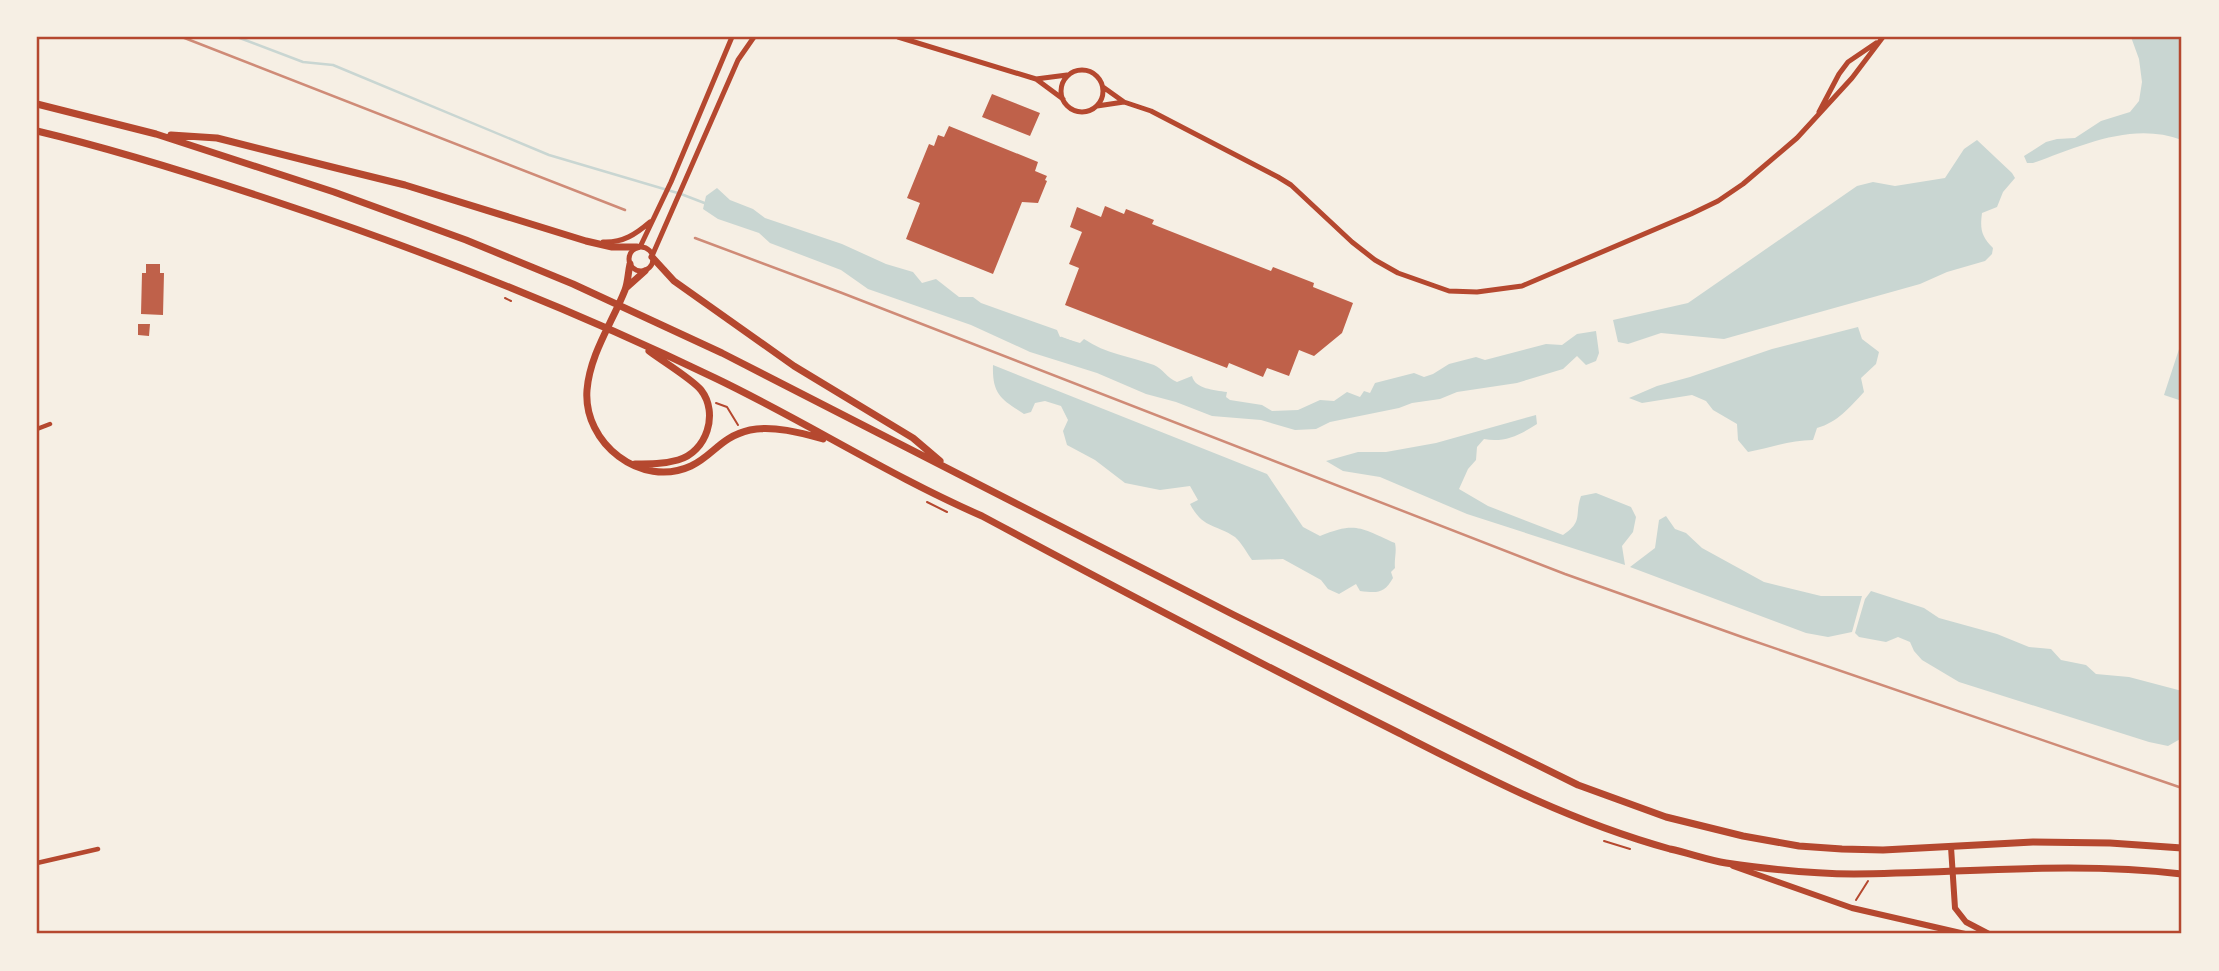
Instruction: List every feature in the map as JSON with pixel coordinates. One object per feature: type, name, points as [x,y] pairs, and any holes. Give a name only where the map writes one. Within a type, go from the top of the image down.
[{"type":"highway","points":[[37,104],[156,134],[334,192],[466,240],[573,284],[723,353],[1234,615],[1578,785],[1666,817],[1729,833],[1799,846],[1842,849],[2033,842],[2110,842],[2182,848]]},
{"type":"highway","points":[[37,131],[178,169],[406,246],[514,288],[638,342],[718,379],[1289,678],[1523,795],[1620,835],[1725,863],[1801,872],[1870,874],[2095,867],[2182,874]]},
{"type":"highway","points":[[156,134],[217,138],[405,186],[586,241],[612,247],[638,247]]},
{"type":"highway","points":[[652,256],[674,281],[793,366],[913,438],[951,470]]},
{"type":"highway","points":[[630,264],[625,290],[590,368],[587,389],[586,407],[591,423],[605,445],[649,472],[691,466],[721,442],[737,433],[754,429],[792,432],[841,444]]},
{"type":"highway","points":[[625,290],[645,271]]},
{"type":"highway","points":[[632,464],[680,460],[692,453],[706,436],[711,414],[705,397],[695,384],[638,342]]},
{"type":"main road","points":[[1951,847],[1954,901],[1958,914],[1966,922],[1989,934]]},
{"type":"main road","points":[[1725,863],[1852,908],[1965,934]]},
{"type":"street","points":[[732,37],[727,55],[665,195],[638,247],[629,256],[634,270],[645,271],[651,265],[652,256],[738,60],[754,37]]},
{"type":"street","points":[[898,37],[1036,79],[1076,111],[1088,111],[1097,106],[1124,102]]},
{"type":"street","points":[[1063,99],[1062,86],[1069,75],[1075,71],[1089,71],[1096,75],[1103,87],[1124,102],[1151,111],[1278,177],[1375,260],[1421,283],[1449,291],[1477,292],[1522,286],[1643,236],[1718,201],[1782,152],[1852,78],[1882,38]]},
{"type":"street","points":[[1815,118],[1848,62],[1882,38]]},
{"type":"street","points":[[1036,79],[1069,75]]},
{"type":"street","points":[[1097,106],[1103,94],[1103,87]]},
{"type":"street","points":[[586,241],[625,240],[653,220]]},
{"type":"street","points":[[638,247],[649,250],[652,256]]},
{"type":"street","points":[[37,429],[50,425]]},
{"type":"street","points":[[37,863],[98,849]]},
{"type":"path","points":[[505,298],[511,301]]},
{"type":"path","points":[[715,402],[727,407],[739,426]]},
{"type":"path","points":[[928,502],[947,512]]},
{"type":"path","points":[[1604,841],[1630,849]]},
{"type":"path","points":[[1852,908],[1867,885],[1870,874]]},
{"type":"shaded area","points":[[2131,37],[2182,37],[2182,140],[2163,135],[2126,134],[2027,163],[2024,156],[2046,142],[2075,138],[2101,121],[2130,112],[2139,101],[2142,82],[2139,59]]},
{"type":"shaded area","points":[[1977,140],[2015,178],[2003,192],[1997,207],[1982,213],[1982,232],[1993,248],[1992,254],[1985,261],[1947,272],[1920,284],[1724,339],[1661,333],[1628,344],[1618,342],[1613,320],[1688,303],[1857,186],[1873,182],[1895,186],[1945,178],[1964,149]]},
{"type":"shaded area","points":[[717,188],[730,200],[753,209],[765,218],[913,272],[922,283],[936,279],[959,297],[973,297],[981,303],[1057,330],[1060,337],[1080,343],[1084,339],[1109,351],[1154,365],[1177,382],[1192,376],[1201,386],[1227,392],[1226,397],[1230,400],[1262,405],[1272,411],[1298,410],[1320,400],[1334,401],[1347,392],[1360,397],[1364,391],[1370,393],[1375,383],[1414,373],[1424,377],[1449,364],[1476,357],[1485,360],[1546,344],[1562,345],[1577,334],[1596,331],[1599,353],[1596,361],[1586,365],[1577,356],[1563,369],[1517,383],[1457,392],[1440,399],[1330,422],[1316,429],[1295,430],[1261,420],[1212,416],[1146,394],[1097,373],[1030,352],[971,325],[868,289],[841,270],[770,243],[759,233],[718,219],[703,209],[706,196]]},
{"type":"shaded area","points":[[1858,327],[1862,339],[1879,352],[1876,364],[1861,378],[1864,392],[1837,418],[1817,428],[1813,440],[1748,452],[1738,440],[1737,424],[1713,410],[1706,401],[1692,395],[1642,403],[1629,398],[1657,386],[1772,349]]},
{"type":"shaded area","points":[[2182,340],[2182,401],[2164,395]]},
{"type":"shaded area","points":[[993,365],[1267,474],[1303,527],[1320,536],[1332,531],[1358,528],[1395,543],[1395,568],[1391,572],[1393,578],[1380,591],[1360,591],[1356,584],[1339,594],[1328,589],[1321,580],[1283,559],[1252,560],[1235,537],[1200,518],[1190,504],[1198,500],[1190,486],[1160,490],[1125,483],[1095,460],[1067,445],[1063,431],[1068,420],[1061,406],[1045,401],[1035,403],[1031,412],[1024,414],[1004,400],[994,383]]},
{"type":"shaded area","points":[[1536,415],[1537,424],[1518,435],[1498,440],[1484,439],[1477,447],[1476,460],[1468,469],[1459,489],[1488,506],[1563,535],[1576,522],[1581,496],[1596,493],[1631,507],[1636,517],[1633,532],[1622,546],[1625,565],[1467,514],[1380,477],[1343,471],[1326,461],[1358,452],[1386,452],[1436,443]]},
{"type":"shaded area","points":[[1666,516],[1675,529],[1686,533],[1702,548],[1764,582],[1821,596],[1862,596],[1852,632],[1828,637],[1806,633],[1630,567],[1655,548],[1659,520]]},
{"type":"shaded area","points":[[1871,591],[1924,608],[1939,618],[1997,634],[2029,647],[2051,649],[2061,660],[2086,665],[2096,674],[2129,677],[2182,691],[2182,738],[2168,746],[2149,742],[1959,682],[1922,660],[1910,642],[1898,637],[1886,642],[1859,637],[1855,633],[1865,599]]},
{"type":"building","points":[[992,94],[1040,113],[1030,136],[982,117]]},
{"type":"building","points":[[949,126],[1038,162],[1035,171],[1047,176],[1038,203],[1022,202],[993,274],[906,239],[920,203],[907,198],[929,144],[934,146],[938,135],[944,137]]},
{"type":"building","points":[[1105,206],[1124,214],[1126,209],[1154,220],[1152,224],[1271,271],[1273,267],[1314,283],[1313,287],[1353,303],[1342,333],[1314,356],[1299,350],[1289,376],[1267,368],[1263,377],[1229,363],[1227,368],[1065,305],[1079,268],[1069,264],[1082,232],[1070,227],[1077,207],[1101,217]]},
{"type":"building","points":[[146,264],[160,264],[160,273],[164,273],[163,315],[141,314],[142,273],[146,273]]},
{"type":"building","points":[[138,324],[150,324],[149,336],[138,335]]},
{"type":"waterway","points":[[237,37],[303,62],[333,65],[549,155],[707,204]]},
{"type":"waterway","points":[[1061,338],[1074,343]]},
{"type":"railway","points":[[182,37],[625,210]]},
{"type":"railway","points":[[695,238],[1565,574],[2182,788]]}]
